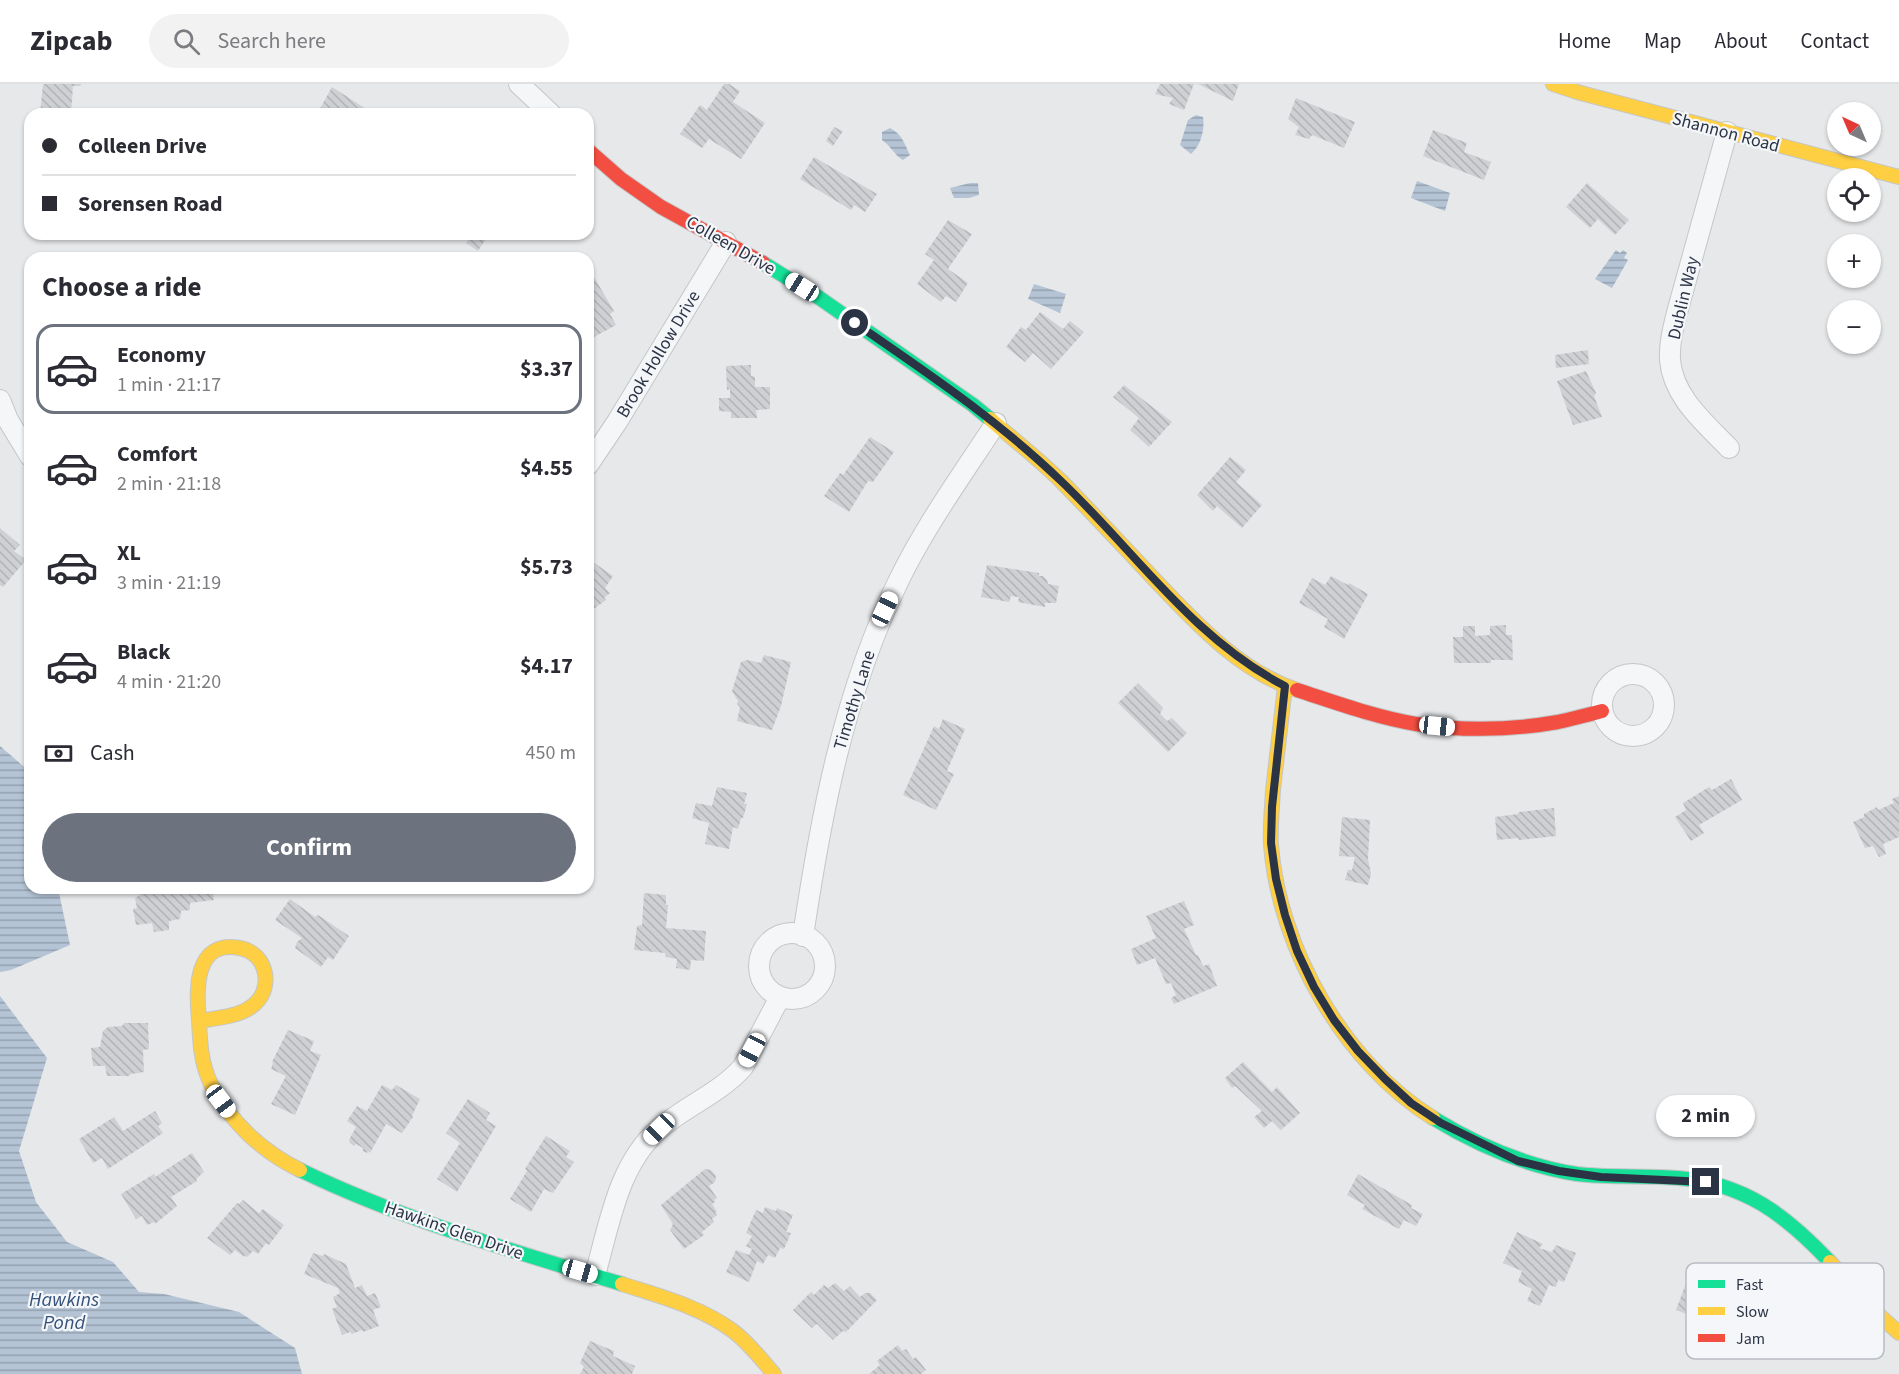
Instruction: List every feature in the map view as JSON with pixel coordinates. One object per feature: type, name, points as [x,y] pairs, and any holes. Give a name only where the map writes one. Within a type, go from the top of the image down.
[{"type":"street","points":[[519,84],[544,108]]},
{"type":"street","name":"Shannon Road","points":[[1553,84],[1578,93],[1899,177]]},
{"type":"street","name":"Dublin Way","points":[[1727,132],[1671,336],[1670,360],[1677,386],[1692,410],[1729,448]]},
{"type":"street","name":"Colleen Drive","points":[[594,155],[621,179],[661,207],[726,242],[818,297],[996,423],[1060,480],[1201,626],[1264,675],[1285,686],[1371,714],[1417,724],[1458,728],[1506,728],[1558,722],[1602,711]]},
{"type":"street","name":"Brook Hollow Drive","points":[[594,456],[617,423],[726,242]]},
{"type":"street","points":[[0,400],[8,420],[24,446]]},
{"type":"street","name":"Timothy Lane","points":[[803,936],[814,862],[835,763],[853,696],[875,634],[914,551],[996,423]]},
{"type":"street","points":[[1285,686],[1272,807],[1271,843],[1276,879],[1297,951],[1314,987],[1334,1020],[1358,1051],[1411,1103],[1441,1123],[1518,1161],[1559,1171],[1601,1177],[1706,1182],[1747,1194],[1802,1233],[1830,1263]]},
{"type":"street","points":[[787,934],[803,936],[812,941],[822,954],[824,970],[821,980],[807,996],[791,999],[780,997],[764,984],[760,974],[760,958],[768,944],[777,938],[787,934]]},
{"type":"street","name":"Hawkins Glen Drive","points":[[199,1021],[243,1012],[253,1007],[261,999],[266,977],[258,957],[249,950],[239,946],[228,946],[208,956],[202,965],[197,1005],[201,1052],[212,1086],[221,1101],[245,1131],[270,1154],[300,1170],[379,1204],[472,1239],[595,1275],[711,1317],[747,1343],[774,1374]]},
{"type":"street","points":[[595,1275],[614,1206],[639,1152],[659,1129],[735,1076],[780,997]]},
{"type":"street","points":[[1884,1319],[1899,1333]]},
{"type":"water","points":[[1196,115],[1203,117],[1203,132],[1200,142],[1191,154],[1180,145],[1188,120]]},
{"type":"water","points":[[890,128],[900,136],[910,155],[903,160],[882,140],[882,132]]},
{"type":"water","points":[[1417,181],[1450,193],[1445,211],[1411,198]]},
{"type":"water","points":[[978,183],[979,195],[954,198],[950,188]]},
{"type":"water","points":[[1616,250],[1620,253],[1623,250],[1627,253],[1624,258],[1628,260],[1612,288],[1595,279]]},
{"type":"water","points":[[1034,284],[1066,294],[1060,313],[1028,299]]},
{"type":"water","points":[[0,746],[24,767],[24,894],[59,894],[70,945],[11,970],[0,972]]},
{"type":"water","name":"Hawkins Pond","points":[[0,996],[47,1058],[19,1151],[36,1202],[67,1242],[113,1262],[139,1292],[164,1294],[239,1312],[295,1348],[302,1374],[0,1374]]},
{"type":"building","points":[[43,84],[81,84],[73,86],[71,108],[41,108]]},
{"type":"building","points":[[724,84],[729,84],[740,91],[733,102],[765,123],[741,159],[709,139],[702,148],[680,134],[700,105],[707,110]]},
{"type":"building","points":[[1160,84],[1194,84],[1184,110],[1169,104],[1173,98],[1155,94]]},
{"type":"building","points":[[1198,84],[1239,84],[1233,101]]},
{"type":"building","points":[[332,87],[365,108],[320,108]]},
{"type":"building","points":[[1296,98],[1355,122],[1344,148],[1312,135],[1309,139],[1295,135],[1299,127],[1288,119]]},
{"type":"building","points":[[834,127],[843,131],[833,146],[826,141]]},
{"type":"building","points":[[1433,130],[1467,143],[1464,152],[1491,162],[1484,180],[1423,156]]},
{"type":"building","points":[[814,157],[877,194],[865,212],[854,205],[851,210],[800,179]]},
{"type":"building","points":[[1587,183],[1629,220],[1615,235],[1598,219],[1590,228],[1566,207]]},
{"type":"building","points":[[948,220],[972,234],[948,269],[968,283],[956,302],[946,296],[941,302],[917,284],[934,260],[925,254]]},
{"type":"building","points":[[468,240],[485,240],[478,251],[466,243]]},
{"type":"building","points":[[594,277],[614,311],[610,314],[616,325],[594,337]]},
{"type":"building","points":[[1040,312],[1063,329],[1070,321],[1084,332],[1051,369],[1033,353],[1025,362],[1006,347],[1021,327],[1026,330]]},
{"type":"building","points":[[1588,350],[1589,364],[1556,368],[1555,355]]},
{"type":"building","points":[[751,365],[751,376],[755,377],[755,387],[770,387],[770,409],[756,410],[757,418],[731,418],[731,412],[719,411],[719,398],[730,398],[730,389],[727,390],[726,366]]},
{"type":"building","points":[[1586,371],[1596,393],[1594,396],[1602,417],[1573,425],[1557,381]]},
{"type":"building","points":[[1124,385],[1172,422],[1149,447],[1130,430],[1139,418],[1113,397]]},
{"type":"building","points":[[870,437],[894,452],[873,482],[868,481],[849,512],[824,496],[840,473],[843,475]]},
{"type":"building","points":[[1230,457],[1246,470],[1236,482],[1262,505],[1242,528],[1217,506],[1213,511],[1197,495]]},
{"type":"building","points":[[0,528],[20,545],[14,551],[24,558],[24,562],[3,587],[0,585]]},
{"type":"building","points":[[594,563],[613,576],[605,588],[610,593],[604,598],[606,600],[594,609]]},
{"type":"building","points":[[987,565],[1039,573],[1039,576],[1043,576],[1048,584],[1059,586],[1056,603],[1045,603],[1045,607],[1018,602],[1019,597],[1011,596],[1009,602],[981,597]]},
{"type":"building","points":[[1331,576],[1368,594],[1344,639],[1324,627],[1328,619],[1299,603],[1312,578],[1325,585]]},
{"type":"building","points":[[1506,625],[1506,635],[1512,635],[1513,660],[1491,660],[1491,663],[1454,663],[1453,637],[1463,637],[1463,626],[1475,626],[1475,636],[1490,635],[1490,626]]},
{"type":"building","points":[[764,655],[791,662],[781,706],[772,730],[737,721],[740,707],[732,691],[741,662],[747,660],[761,663]]},
{"type":"building","points":[[1138,683],[1163,708],[1160,714],[1167,721],[1172,718],[1187,733],[1168,752],[1118,703]]},
{"type":"building","points":[[943,719],[965,729],[947,771],[954,774],[936,810],[903,795],[934,726],[939,729]]},
{"type":"building","points":[[1731,779],[1742,800],[1699,825],[1704,833],[1691,841],[1675,817],[1686,810],[1683,803],[1709,787],[1712,790]]},
{"type":"building","points":[[717,787],[747,793],[743,818],[741,818],[738,829],[733,827],[729,849],[705,844],[709,823],[692,818],[696,803],[712,806]]},
{"type":"building","points":[[1899,796],[1899,837],[1883,844],[1886,854],[1879,857],[1873,846],[1865,848],[1853,822],[1877,807],[1878,810],[1894,803],[1892,799]]},
{"type":"building","points":[[1554,808],[1556,836],[1497,840],[1495,817]]},
{"type":"building","points":[[1342,817],[1370,820],[1368,859],[1371,874],[1368,885],[1345,880],[1348,870],[1352,870],[1355,857],[1339,856]]},
{"type":"building","points":[[644,893],[666,895],[666,905],[668,905],[666,928],[706,931],[704,961],[691,960],[690,970],[676,968],[677,959],[666,957],[665,953],[634,950],[637,926],[642,925]]},
{"type":"building","points":[[213,894],[214,900],[190,903],[190,910],[181,911],[180,919],[169,921],[169,930],[154,932],[152,923],[136,925],[133,909],[137,908],[135,898],[140,895]]},
{"type":"building","points":[[290,899],[315,917],[318,915],[349,936],[333,960],[328,957],[321,967],[295,948],[297,942],[302,938],[275,920]]},
{"type":"building","points":[[1184,901],[1194,925],[1184,929],[1203,966],[1209,964],[1217,986],[1174,1004],[1171,998],[1176,995],[1171,983],[1166,984],[1155,958],[1137,965],[1131,949],[1156,938],[1146,916]]},
{"type":"building","points":[[124,1023],[148,1023],[149,1049],[143,1050],[144,1072],[129,1076],[107,1076],[105,1066],[93,1066],[91,1048],[100,1047],[103,1031],[108,1027],[122,1026]]},
{"type":"building","points":[[288,1030],[314,1041],[310,1051],[321,1055],[295,1115],[271,1104],[286,1076],[271,1069],[272,1062]]},
{"type":"building","points":[[1243,1062],[1272,1092],[1277,1087],[1300,1113],[1281,1130],[1272,1121],[1264,1128],[1254,1117],[1262,1111],[1235,1086],[1232,1088],[1225,1078]]},
{"type":"building","points":[[382,1085],[392,1090],[396,1085],[420,1099],[413,1117],[402,1133],[386,1124],[370,1153],[368,1151],[367,1153],[363,1151],[363,1148],[350,1143],[349,1140],[356,1127],[347,1121],[357,1106],[367,1111]]},
{"type":"building","points":[[468,1099],[490,1113],[486,1120],[496,1126],[457,1192],[437,1179],[460,1143],[446,1133]]},
{"type":"building","points":[[155,1111],[162,1123],[158,1126],[163,1133],[108,1169],[102,1158],[93,1163],[79,1139],[114,1117],[123,1131]]},
{"type":"building","points":[[546,1136],[570,1151],[566,1157],[574,1162],[553,1193],[544,1189],[531,1212],[510,1199],[527,1171],[525,1169]]},
{"type":"building","points":[[192,1153],[204,1172],[196,1179],[197,1181],[171,1197],[177,1206],[155,1224],[154,1222],[147,1225],[142,1216],[136,1219],[121,1194],[154,1174],[155,1177]]},
{"type":"building","points":[[705,1169],[711,1170],[716,1176],[715,1182],[709,1186],[717,1198],[712,1204],[717,1215],[712,1219],[714,1222],[702,1232],[704,1235],[684,1249],[670,1230],[673,1224],[661,1205]]},
{"type":"building","points":[[1358,1174],[1412,1205],[1411,1208],[1423,1214],[1416,1226],[1404,1220],[1399,1229],[1362,1209],[1365,1205],[1347,1195]]},
{"type":"building","points":[[243,1200],[259,1213],[263,1209],[284,1225],[269,1245],[266,1243],[258,1254],[253,1251],[247,1257],[235,1250],[230,1255],[207,1238],[237,1203]]},
{"type":"building","points":[[765,1207],[776,1211],[777,1208],[793,1215],[786,1232],[791,1233],[784,1249],[780,1248],[775,1258],[768,1255],[763,1264],[757,1261],[749,1282],[726,1272],[736,1250],[749,1255],[752,1249],[746,1246],[752,1236],[746,1233],[756,1210],[763,1213]]},
{"type":"building","points":[[1517,1232],[1543,1244],[1539,1248],[1552,1252],[1556,1245],[1576,1253],[1564,1282],[1558,1280],[1556,1287],[1549,1285],[1540,1306],[1527,1301],[1532,1289],[1518,1282],[1522,1271],[1503,1263]]},
{"type":"building","points":[[313,1253],[323,1256],[324,1254],[346,1264],[355,1288],[362,1285],[367,1296],[375,1293],[381,1307],[373,1310],[379,1326],[363,1332],[362,1330],[342,1335],[332,1309],[337,1307],[333,1297],[340,1293],[338,1288],[304,1274]]},
{"type":"building","points":[[835,1283],[844,1291],[850,1286],[860,1297],[865,1293],[870,1293],[877,1300],[846,1332],[843,1331],[833,1340],[817,1324],[812,1328],[793,1310],[811,1292],[814,1295],[824,1285],[828,1288]]},
{"type":"building","points":[[1686,1283],[1686,1314],[1676,1310]]},
{"type":"building","points":[[590,1341],[614,1351],[613,1356],[635,1366],[632,1374],[580,1374],[584,1367],[580,1363]]},
{"type":"building","points":[[898,1345],[902,1351],[906,1349],[913,1359],[916,1357],[926,1370],[921,1374],[869,1374],[880,1365],[877,1361]]},
{"type":"traffic: fast","points":[[763,263],[818,297],[990,419]]},
{"type":"traffic: fast","points":[[1433,1118],[1502,1153],[1539,1166],[1577,1174],[1702,1181],[1743,1194],[1780,1216],[1830,1262]]},
{"type":"traffic: fast","points":[[300,1170],[418,1219],[499,1247],[622,1284]]},
{"type":"traffic: slow","points":[[1553,84],[1899,177]]},
{"type":"traffic: slow","points":[[990,419],[1062,482],[1185,612],[1219,644],[1256,671],[1297,690]]},
{"type":"traffic: slow","points":[[1285,686],[1273,790],[1271,845],[1277,884],[1287,923],[1302,962],[1322,1000],[1345,1035],[1371,1067],[1401,1095],[1433,1118]]},
{"type":"traffic: slow","points":[[199,1021],[239,1013],[259,1000],[263,992],[265,973],[257,957],[240,948],[225,947],[214,951],[206,959],[201,970],[198,995],[198,1008],[200,1037],[203,1062],[212,1086],[238,1124],[273,1154],[300,1170]]},
{"type":"traffic: slow","points":[[622,1284],[679,1303],[721,1323],[755,1351],[774,1374]]},
{"type":"traffic: slow","points":[[1884,1320],[1899,1333]]},
{"type":"traffic: jam","points":[[594,155],[621,179],[661,207],[763,263]]},
{"type":"traffic: jam","points":[[1297,690],[1386,718],[1451,728],[1523,727],[1558,722],[1602,711]]},
{"type":"route","points":[[855,323],[996,423],[1079,498],[1192,618],[1226,649],[1264,675],[1285,686],[1272,807],[1271,843],[1280,897],[1297,951],[1314,987],[1334,1020],[1358,1051],[1385,1079],[1411,1103],[1441,1123],[1518,1161],[1559,1171],[1601,1177],[1684,1179],[1706,1182]]}]
